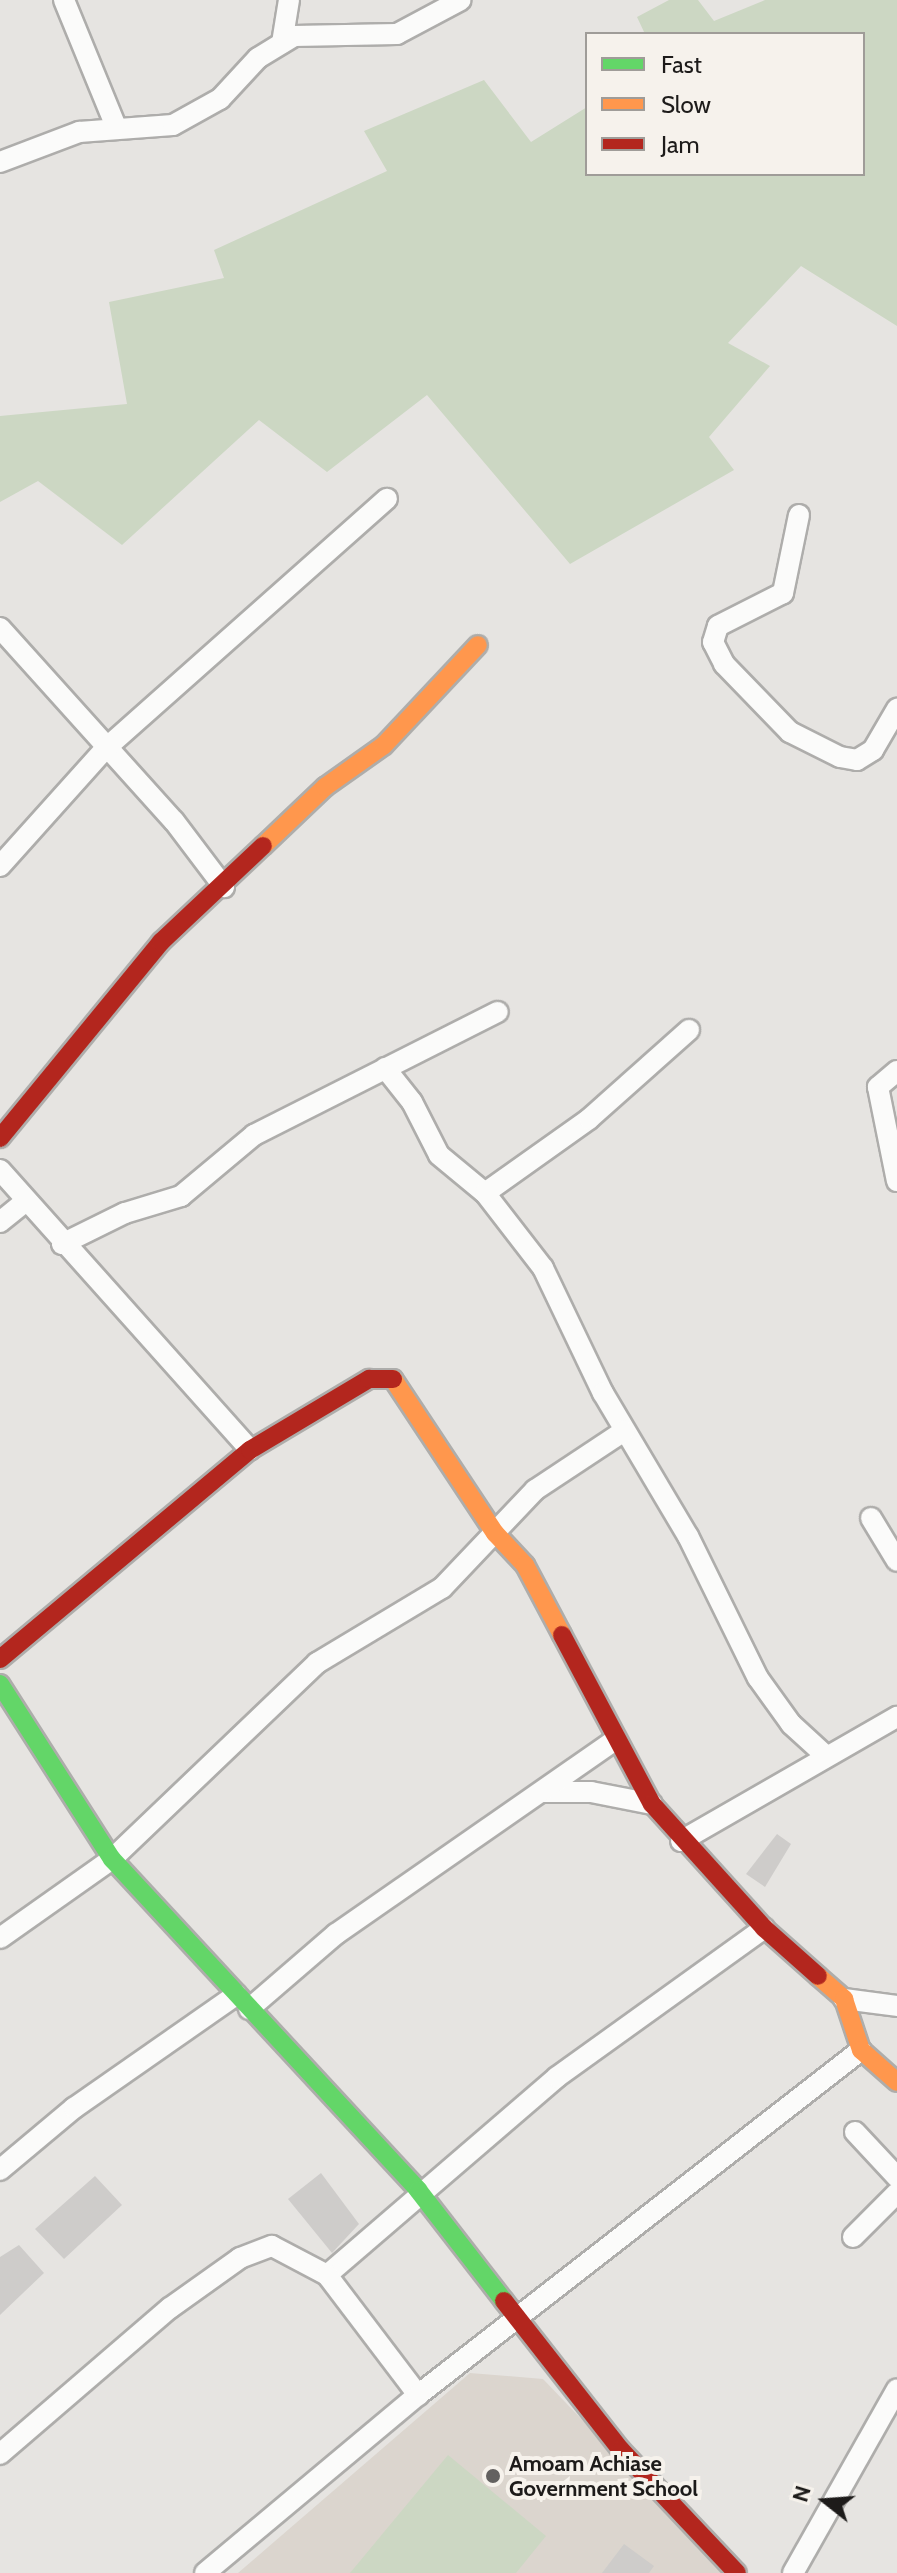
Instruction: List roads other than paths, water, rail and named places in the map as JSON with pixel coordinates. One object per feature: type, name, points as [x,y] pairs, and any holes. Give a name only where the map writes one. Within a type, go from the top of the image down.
[{"type":"street","points":[[64,0],[116,127]]},
{"type":"street","points":[[282,43],[289,0]]},
{"type":"street","points":[[0,162],[79,132],[173,125],[196,116],[282,43],[342,33],[397,34],[461,0]]},
{"type":"street","points":[[0,866],[105,749],[387,499]]},
{"type":"street","points":[[799,515],[783,593],[718,626],[713,642],[724,664],[790,732],[840,757],[857,760],[873,750],[897,709]]},
{"type":"street","points":[[0,628],[105,749],[174,821],[224,887]]},
{"type":"street","points":[[0,1138],[161,942],[224,887],[325,787],[384,745],[478,645]]},
{"type":"street","points":[[62,1244],[203,1184],[254,1135],[498,1012]]},
{"type":"street","points":[[485,1193],[589,1119],[689,1030]]},
{"type":"street","points":[[385,1068],[412,1102],[439,1155],[485,1193],[543,1268],[624,1431],[688,1536],[758,1678],[791,1724],[824,1754]]},
{"type":"street","points":[[897,1071],[878,1087],[897,1181]]},
{"type":"street","points":[[0,1170],[62,1244],[250,1450]]},
{"type":"street","points":[[0,1222],[25,1202]]},
{"type":"street","points":[[0,1659],[250,1450],[369,1379],[388,1375],[404,1388],[495,1533],[525,1565],[615,1740],[652,1804],[681,1841],[764,1928],[844,1999],[861,2050],[897,2082]]},
{"type":"street","points":[[0,1938],[112,1859],[317,1663],[442,1588],[535,1490],[624,1431]]},
{"type":"street","points":[[871,1518],[897,1561]]},
{"type":"street","points":[[0,1684],[6,1709],[112,1859],[418,2190],[621,2450],[737,2573]]},
{"type":"street","points":[[681,1841],[824,1754],[897,1717]]},
{"type":"street","points":[[0,2170],[74,2108],[242,2002],[615,1740]]},
{"type":"street","points":[[537,1792],[591,1792],[652,1804]]},
{"type":"street","points":[[327,2275],[418,2190],[654,2001],[764,1928]]},
{"type":"street","points":[[844,1999],[897,2006]]},
{"type":"street","points":[[205,2573],[418,2395],[861,2050]]},
{"type":"street","points":[[855,2132],[897,2177]]},
{"type":"street","points":[[853,2237],[897,2193]]},
{"type":"street","points":[[0,2454],[96,2368],[240,2258],[272,2246],[305,2258],[327,2275],[418,2395]]},
{"type":"street","points":[[793,2573],[897,2389]]},
{"type":"place","name":"Amoam Achiase Government School","points":[[493,2476]]}]
